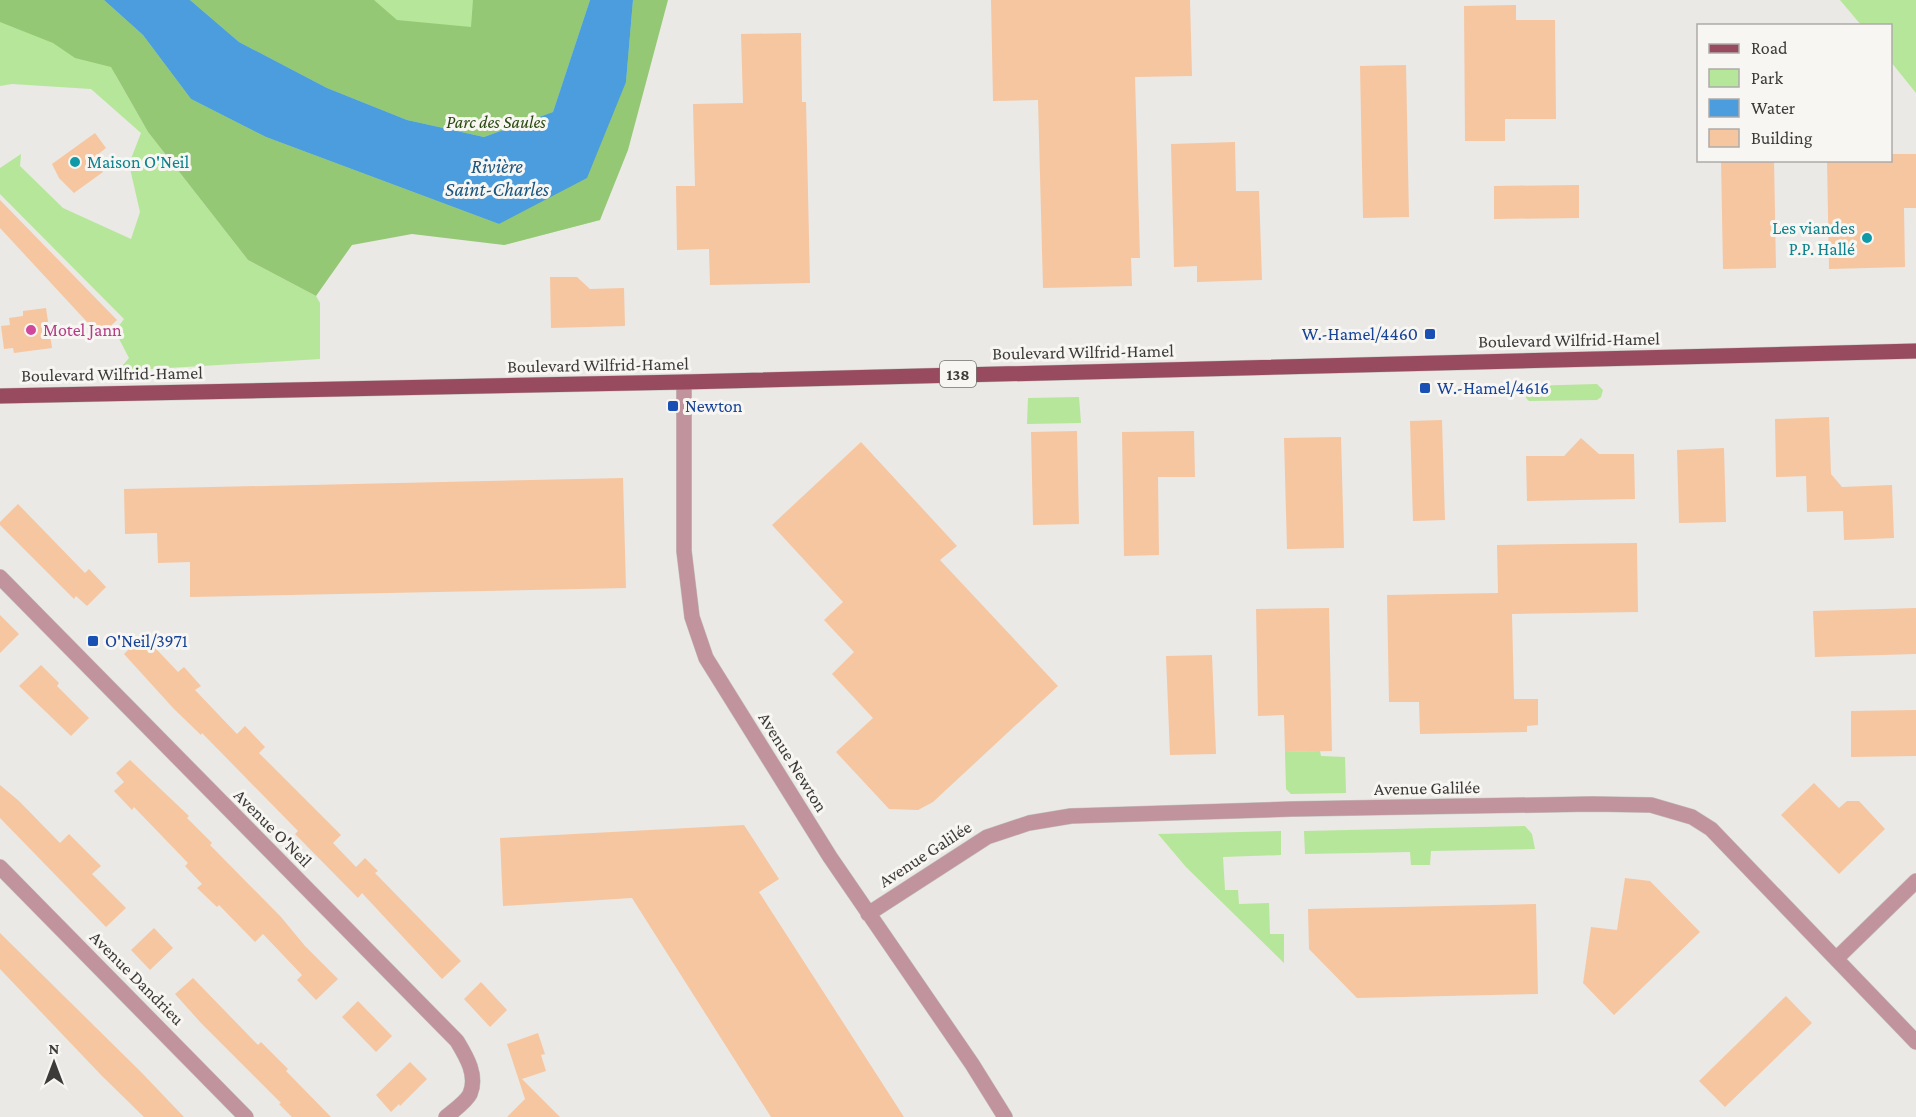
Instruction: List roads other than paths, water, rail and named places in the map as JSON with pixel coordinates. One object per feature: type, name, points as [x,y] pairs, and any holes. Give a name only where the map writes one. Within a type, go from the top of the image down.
[{"type":"main road","name":"Boulevard Wilfrid-Hamel","points":[[0,396],[684,382],[1916,351]]},
{"type":"street","name":"Avenue Newton","points":[[684,382],[684,551],[692,617],[706,657],[746,724],[868,914],[972,1064],[1005,1117]]},
{"type":"street","name":"Avenue O'Neil","points":[[0,577],[456,1041],[468,1059],[473,1075],[469,1094],[446,1117]]},
{"type":"street","name":"Avenue Galilée","points":[[868,914],[987,837],[1029,823],[1071,816],[1292,809],[1652,805],[1692,817],[1711,829],[1916,1042]]},
{"type":"street","name":"Avenue Dandrieu","points":[[0,867],[246,1117]]},
{"type":"street","points":[[1836,959],[1916,881]]},
{"type":"water","name":"Rivière Saint-Charles","points":[[104,0],[190,0],[239,42],[327,88],[407,120],[484,137],[553,112],[590,0],[633,0],[626,82],[587,178],[499,224],[266,137],[191,99],[143,35]]},
{"type":"place","name":"Maison O'Neil","points":[[75,162]]},
{"type":"place","name":"Les viandes P.P. Hallé","points":[[1867,238]]},
{"type":"place","name":"Motel Jann","points":[[31,330]]},
{"type":"place","name":"W.-Hamel/4460","points":[[1430,334]]},
{"type":"place","name":"W.-Hamel/4616","points":[[1425,388]]},
{"type":"place","name":"Newton","points":[[673,406]]},
{"type":"place","name":"O'Neil/3971","points":[[93,641]]},
{"type":"park label","name":"Parc des Saules","points":[[496,122]]}]
